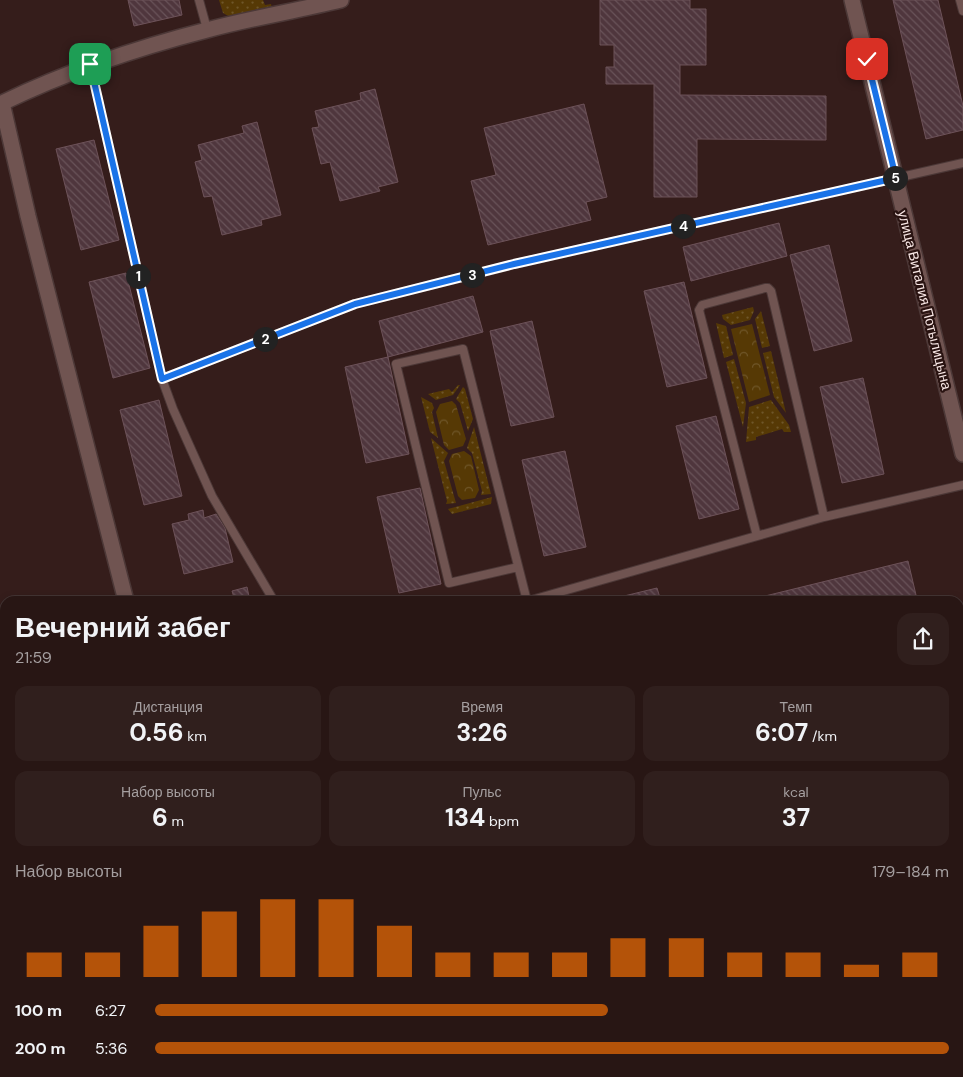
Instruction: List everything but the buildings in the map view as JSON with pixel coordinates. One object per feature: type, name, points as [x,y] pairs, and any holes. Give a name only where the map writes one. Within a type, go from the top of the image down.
[{"type":"street","points":[[125,596],[28,216],[2,103],[35,86],[90,64],[207,29],[341,0]]},
{"type":"street","name":"улица Виталия Потылицына","points":[[852,0],[963,454]]},
{"type":"lane","points":[[199,0],[207,29]]},
{"type":"lane","points":[[960,0],[963,12]]},
{"type":"lane","points":[[90,64],[162,379],[173,409],[212,496],[271,596]]},
{"type":"lane","points":[[162,379],[355,304],[514,264],[963,163]]},
{"type":"lane","points":[[758,536],[699,312],[702,305],[767,287],[771,291],[824,518]]},
{"type":"lane","points":[[518,567],[449,583],[396,364],[463,349],[527,596]]},
{"type":"lane","points":[[546,596],[824,518],[963,485]]},
{"type":"green space","points":[[219,0],[263,0],[265,5],[271,4],[272,9],[230,17],[223,13]]},
{"type":"green space","points":[[753,307],[754,311],[750,320],[731,325],[723,319],[722,315]]},
{"type":"green space","points":[[761,311],[770,346],[762,348],[755,319]]},
{"type":"green space","points":[[716,323],[726,326],[733,355],[724,358]]},
{"type":"green space","points":[[752,324],[770,395],[749,402],[731,329]]},
{"type":"green space","points":[[771,351],[786,413],[774,397],[763,353]]},
{"type":"green space","points":[[734,359],[746,403],[743,427],[726,362]]},
{"type":"green space","points":[[460,385],[453,395],[436,400],[428,394],[449,389],[452,392]]},
{"type":"green space","points":[[463,387],[473,419],[468,431],[460,403],[456,399]]},
{"type":"green space","points":[[421,397],[432,403],[434,408],[432,412],[438,438],[430,432]]},
{"type":"green space","points":[[771,400],[789,425],[791,432],[784,432],[782,429],[756,437],[756,440],[746,442],[749,407]]},
{"type":"green space","points":[[452,401],[456,405],[466,439],[463,446],[449,450],[444,445],[436,412],[440,404]]},
{"type":"green space","points":[[474,427],[491,494],[481,495],[482,491],[472,453],[467,448]]},
{"type":"green space","points":[[431,438],[448,453],[444,461],[456,503],[446,504],[447,501]]},
{"type":"green space","points":[[464,451],[471,456],[479,490],[475,498],[462,500],[458,496],[449,461],[452,454]]},
{"type":"green space","points":[[492,497],[491,504],[452,514],[448,509]]},
{"type":"route","points":[[90,64],[162,379],[355,304],[514,264],[896,178],[867,59]]}]
